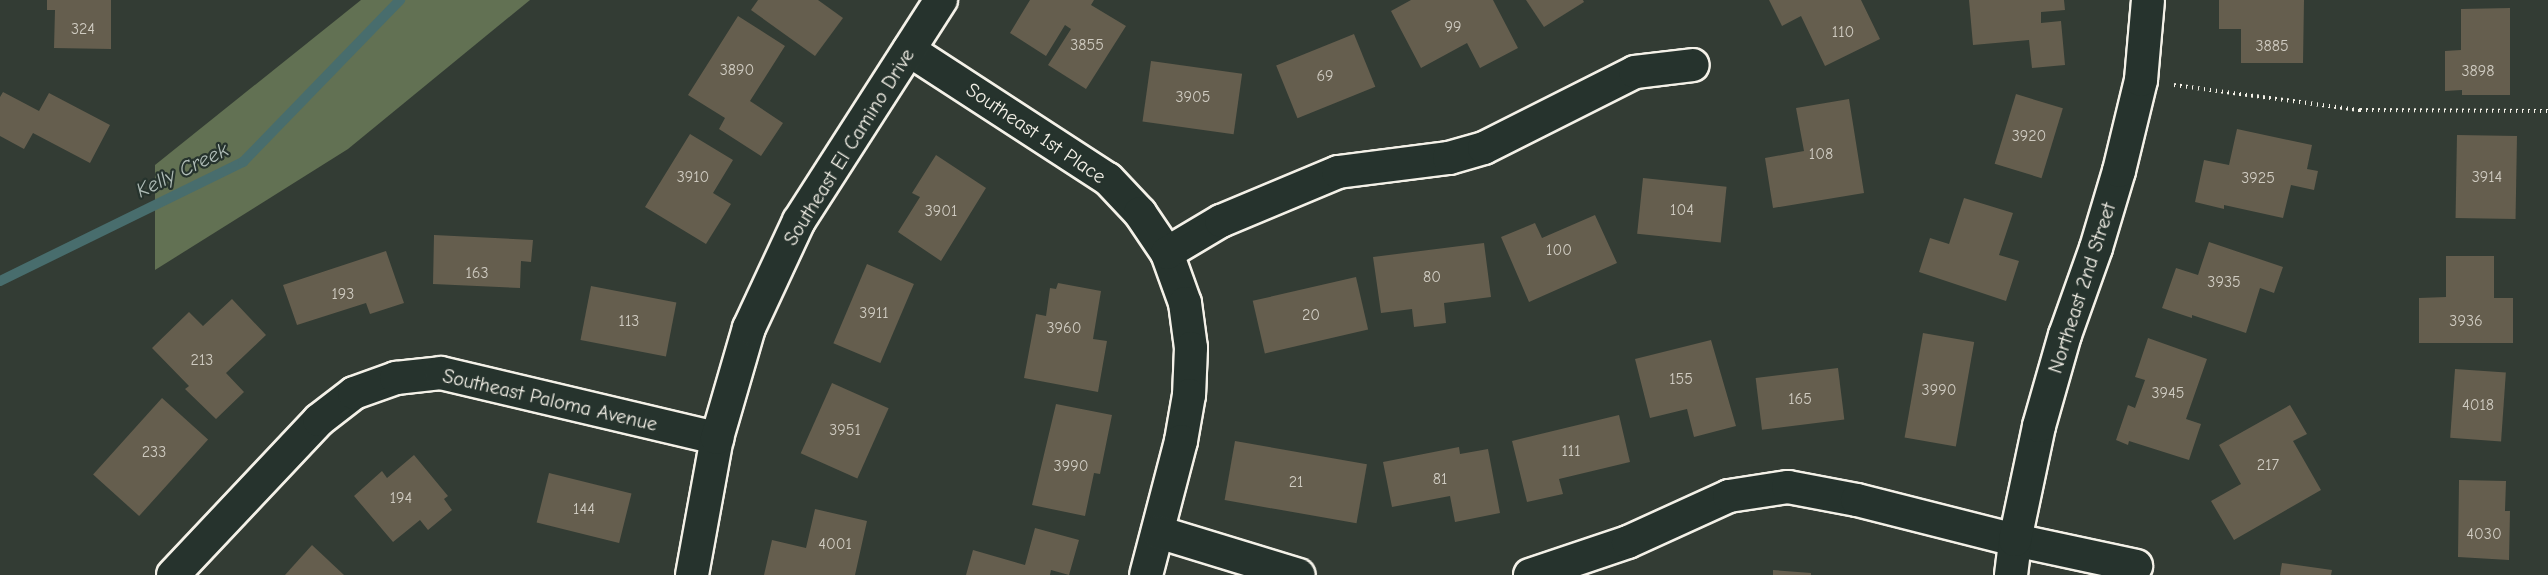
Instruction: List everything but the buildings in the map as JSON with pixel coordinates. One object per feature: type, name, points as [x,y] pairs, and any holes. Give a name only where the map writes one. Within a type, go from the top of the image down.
[{"type":"street","name":"Southeast El Camino Drive","points":[[692,575],[717,438],[749,328],[799,221],[941,0]]},
{"type":"street","name":"Northeast 2nd Street","points":[[2011,575],[2015,540],[2039,426],[2065,335],[2096,248],[2119,171],[2141,80],[2148,0]]},
{"type":"street","name":"Southeast 1st Place","points":[[909,50],[1108,179],[1140,213],[1167,253],[1185,303],[1191,348],[1189,395],[1181,441],[1146,575]]},
{"type":"street","points":[[1167,253],[1221,221],[1338,172],[1449,158],[1484,148],[1635,72],[1693,65]]},
{"type":"street","name":"Southeast Paloma Avenue","points":[[173,575],[319,420],[354,393],[396,378],[441,373],[717,438]]},
{"type":"street","points":[[1530,575],[1628,542],[1729,496],[1788,487],[1857,500],[2015,540],[2136,566]]},
{"type":"street","points":[[1158,532],[1299,575]]},
{"type":"path","points":[[2141,80],[2360,110],[2548,111]]},
{"type":"green space","points":[[361,0],[530,0],[348,149],[155,270],[155,165]]},
{"type":"waterway","name":"Kelly Creek","points":[[0,281],[243,162],[400,0]]}]
